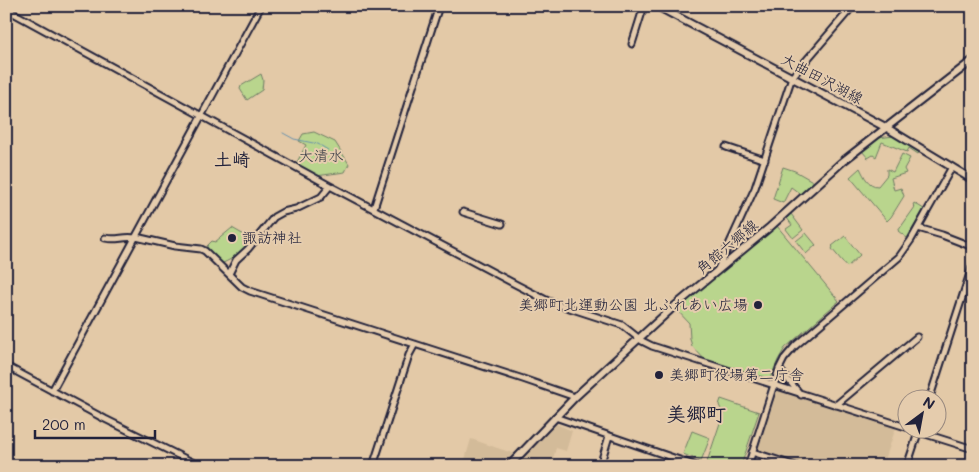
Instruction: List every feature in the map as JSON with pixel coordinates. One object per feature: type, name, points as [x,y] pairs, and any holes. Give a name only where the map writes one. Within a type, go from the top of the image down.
[{"type":"main road","name":"大曲田沢湖線","points":[[657,6],[887,128],[973,180]]},
{"type":"main road","name":"角館六郷線","points":[[509,466],[575,397],[638,338],[770,227],[842,162],[973,60]]},
{"type":"street","points":[[52,391],[261,6]]},
{"type":"street","points":[[374,208],[439,6]]},
{"type":"street","points":[[632,44],[644,6]]},
{"type":"street","points":[[717,272],[755,188],[792,77],[853,6]]},
{"type":"street","points":[[6,9],[330,186],[540,297],[622,325],[652,346],[896,424]]},
{"type":"street","points":[[726,148],[765,160]]},
{"type":"street","points":[[748,466],[779,368],[784,359],[795,346],[899,257],[918,228],[952,167]]},
{"type":"street","points":[[229,274],[236,260],[248,249],[274,217],[283,212],[296,210],[321,197],[330,186]]},
{"type":"street","points":[[463,212],[502,224]]},
{"type":"street","points":[[918,228],[973,247]]},
{"type":"street","points":[[105,238],[115,240],[135,237],[175,246],[201,249],[214,259],[242,287],[250,291],[575,397]]},
{"type":"street","points":[[932,390],[973,264]]},
{"type":"street","points":[[836,405],[917,337]]},
{"type":"street","points":[[373,466],[409,355],[416,344]]},
{"type":"street","points":[[6,366],[200,466]]},
{"type":"street","points":[[779,368],[802,395]]},
{"type":"street","points":[[555,418],[696,466]]},
{"type":"street","points":[[600,466],[609,436]]},
{"type":"street","points":[[907,466],[914,440]]},
{"type":"street","points":[[946,440],[973,449]]},
{"type":"street","points":[[752,452],[796,466]]},
{"type":"shaded area","points":[[775,387],[896,427],[883,466],[799,466],[754,451]]},
{"type":"shaded area","points":[[554,423],[572,431],[566,451],[556,448],[552,462],[540,459],[538,466],[514,466]]},
{"type":"shaded area","points":[[471,439],[515,454],[504,466],[463,466]]},
{"type":"green space","points":[[261,74],[263,80],[262,90],[247,100],[240,89],[241,86]]},
{"type":"green space","name":"大清水","points":[[314,132],[335,142],[349,164],[345,172],[316,176],[296,164],[306,145],[299,141],[303,134]]},
{"type":"green space","points":[[894,136],[920,151],[918,154],[909,148],[907,152],[882,142],[876,157],[873,155],[868,158],[862,151],[878,138]]},
{"type":"green space","points":[[902,154],[910,158],[904,169],[906,173],[891,178],[894,190],[901,188],[904,196],[887,221],[850,177],[860,168],[869,182],[878,186],[887,175],[887,169],[893,172]]},
{"type":"green space","points":[[783,167],[795,171],[816,183],[803,196],[791,187],[783,203],[773,199]]},
{"type":"green space","points":[[914,203],[924,209],[907,238],[898,231],[915,207]]},
{"type":"green space","points":[[791,214],[803,230],[793,238],[786,229],[792,225],[787,218]]},
{"type":"green space","name":"美郷町北運動公園 北ふれあい広場","points":[[777,226],[839,301],[785,348],[769,381],[706,361],[692,346],[689,323],[676,309]]},
{"type":"green space","points":[[232,228],[246,236],[249,240],[238,254],[223,263],[207,250],[207,246]]},
{"type":"green space","points":[[806,233],[816,245],[806,254],[796,241]]},
{"type":"green space","points":[[845,236],[860,255],[847,267],[832,249],[832,246]]},
{"type":"green space","points":[[721,399],[759,412],[741,466],[717,466],[707,462],[723,414],[719,405]]},
{"type":"green space","points":[[692,431],[710,438],[701,461],[683,454]]},
{"type":"waterway","points":[[283,133],[294,139],[318,144],[328,150]]},
{"type":"place","name":"諏訪神社","points":[[232,238]]},
{"type":"place","name":"美郷町北運動公園 北ふれあい広場","points":[[758,305]]},
{"type":"place","name":"美郷町役場第二庁舎","points":[[659,375]]},
{"type":"district","name":"土崎","points":[[232,160]]},
{"type":"district","name":"美郷町","points":[[696,414]]}]
